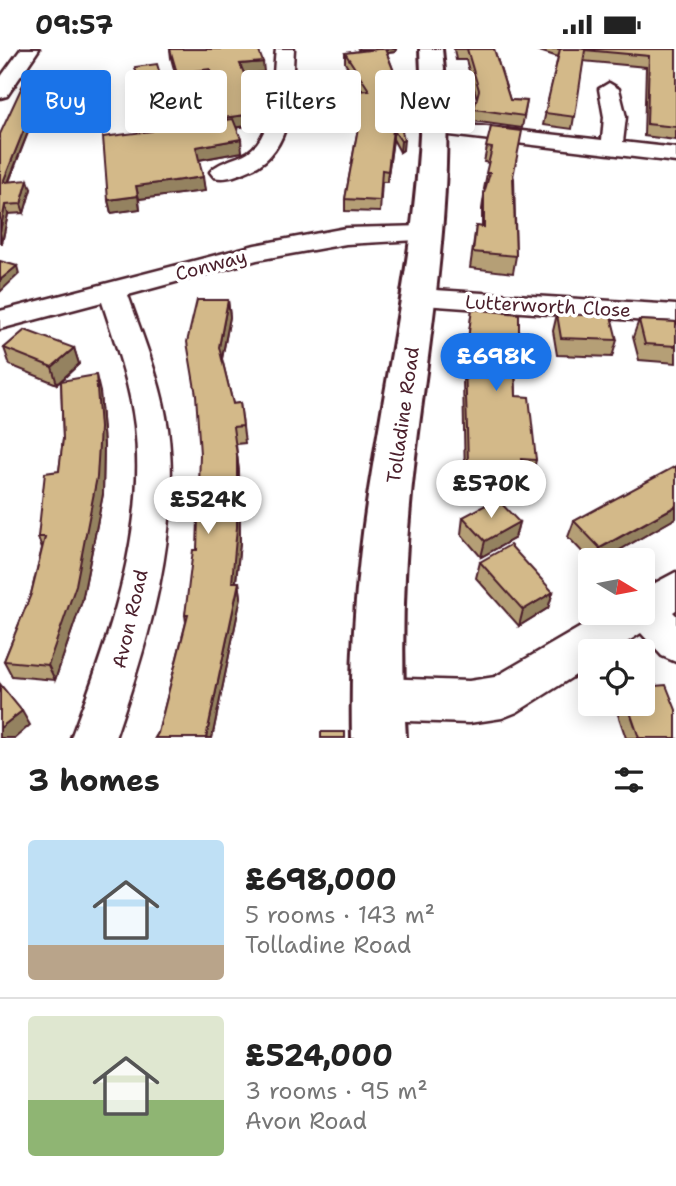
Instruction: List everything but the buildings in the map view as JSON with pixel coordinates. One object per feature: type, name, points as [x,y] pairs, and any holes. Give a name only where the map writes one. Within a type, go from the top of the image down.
[{"type":"main road","name":"Tolladine Road","points":[[430,49],[431,70]]},
{"type":"main road","name":"Tolladine Road","points":[[377,718],[379,601],[419,298],[432,133]]},
{"type":"street","points":[[0,92],[30,49]]},
{"type":"street","points":[[222,172],[241,168],[265,153],[277,130],[285,49]]},
{"type":"street","points":[[609,89],[615,117],[612,146]]},
{"type":"street","points":[[475,132],[676,155]]},
{"type":"street","name":"Conway","points":[[0,320],[255,253],[346,236],[426,234]]},
{"type":"street","name":"Avon Road","points":[[93,738],[118,674],[136,597],[153,499],[152,428],[138,365],[113,292]]},
{"type":"street","name":"Lutterworth Close","points":[[419,298],[676,314]]},
{"type":"street","points":[[655,612],[676,643]]},
{"type":"street","points":[[377,718],[502,697],[618,625]]}]
